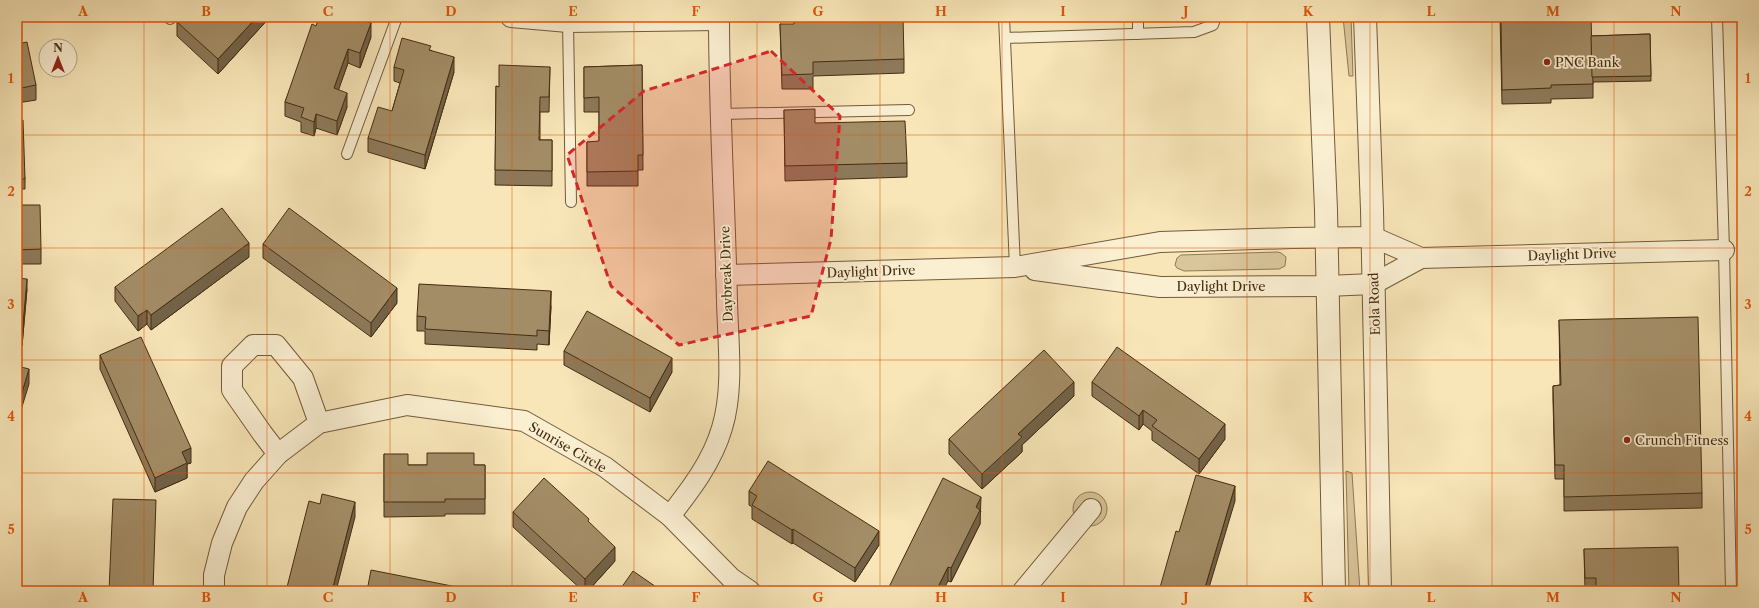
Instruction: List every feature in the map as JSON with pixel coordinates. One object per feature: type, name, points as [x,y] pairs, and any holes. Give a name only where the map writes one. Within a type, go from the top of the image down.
[{"type":"street","points":[[511,17],[568,22],[719,19]]},
{"type":"street","points":[[1318,17],[1326,238],[1334,591]]},
{"type":"street","name":"Eola Road","points":[[1365,17],[1373,236],[1380,591]]},
{"type":"street","name":"Daybreak Drive","points":[[670,516],[704,471],[722,428],[727,401],[728,372],[726,275],[719,19]]},
{"type":"street","name":"Daylight Drive","points":[[726,275],[1015,267],[1160,242],[1373,236],[1421,258],[1724,250]]},
{"type":"street","name":"Daylight Drive","points":[[1015,267],[1160,287],[1327,286],[1373,284],[1421,258]]},
{"type":"street","points":[[278,454],[232,390],[232,366],[253,345],[276,345],[303,378],[319,423]]},
{"type":"street","name":"Sunrise Circle","points":[[214,591],[214,575],[222,543],[237,507],[254,481],[278,454],[319,423],[407,405],[524,421],[606,467],[670,516],[731,578],[750,591]]},
{"type":"street","points":[[1023,591],[1091,508]]},
{"type":"lane","points":[[347,154],[397,17]]},
{"type":"lane","points":[[1004,17],[1015,267]]},
{"type":"lane","points":[[1138,17],[1138,34]]},
{"type":"lane","points":[[1005,38],[1194,32],[1213,25],[1216,17]]},
{"type":"lane","points":[[1717,17],[1724,250],[1731,591]]},
{"type":"lane","points":[[568,22],[571,202]]},
{"type":"lane","points":[[721,114],[909,110]]},
{"type":"highlighted area","points":[[771,51],[840,116],[831,239],[811,316],[679,345],[611,286],[567,155],[644,91]]},
{"type":"shaded area","points":[[1343,17],[1351,17],[1353,76],[1349,76]]},
{"type":"shaded area","points":[[1278,252],[1286,257],[1285,266],[1279,269],[1184,271],[1177,268],[1175,265],[1177,258],[1181,255]]},
{"type":"shaded area","points":[[1346,471],[1352,473],[1360,591],[1349,591]]},
{"type":"shaded area","points":[[1087,492],[1093,492],[1097,493],[1104,499],[1107,509],[1106,516],[1100,523],[1093,526],[1087,526],[1083,525],[1076,519],[1073,512],[1073,506],[1074,502],[1080,495]]},
{"type":"building","points":[[181,17],[257,17],[218,59],[177,22]]},
{"type":"building","points":[[319,17],[354,17],[371,23],[360,53],[348,49],[334,88],[347,93],[337,121],[316,114],[314,122],[301,117],[304,108],[285,102],[312,24],[316,26]]},
{"type":"building","points":[[903,17],[904,59],[813,62],[813,74],[782,75],[780,24],[794,24],[794,19]]},
{"type":"building","name":"PNC Bank","points":[[1501,17],[1591,17],[1593,84],[1551,85],[1551,88],[1502,90]]},
{"type":"building","points":[[1650,34],[1651,76],[1592,77],[1591,36]]},
{"type":"building","points":[[402,38],[431,46],[429,50],[454,57],[425,155],[368,138],[378,107],[392,111],[404,70],[394,67]]},
{"type":"building","points":[[27,42],[36,85],[17,89],[17,44]]},
{"type":"building","points":[[499,65],[550,67],[549,97],[540,97],[539,140],[552,140],[552,171],[495,170],[496,86],[499,87]]},
{"type":"building","points":[[642,65],[643,155],[638,155],[638,171],[587,172],[587,142],[599,141],[599,97],[584,98],[584,67]]},
{"type":"building","points":[[815,109],[815,123],[905,121],[907,163],[785,166],[784,110]]},
{"type":"building","points":[[23,120],[25,179],[17,179],[17,121]]},
{"type":"building","points":[[17,205],[40,205],[41,249],[17,250]]},
{"type":"building","points":[[222,208],[249,243],[151,315],[147,310],[138,316],[115,287]]},
{"type":"building","points":[[289,208],[397,288],[371,323],[263,244]]},
{"type":"building","points":[[17,278],[27,279],[22,336],[17,335]]},
{"type":"building","points":[[419,284],[551,291],[549,331],[537,330],[537,336],[425,329],[426,317],[417,316]]},
{"type":"building","points":[[587,311],[672,358],[650,398],[564,351]]},
{"type":"building","name":"Crunch Fitness","points":[[1698,317],[1702,493],[1564,497],[1564,465],[1555,465],[1553,386],[1561,385],[1559,320]]},
{"type":"building","points":[[141,337],[191,448],[182,452],[187,463],[155,478],[100,355]]},
{"type":"building","points":[[1117,347],[1225,424],[1199,459],[1152,426],[1157,420],[1143,410],[1139,416],[1092,382]]},
{"type":"building","points":[[1044,350],[1074,382],[1018,434],[1022,437],[982,474],[949,439]]},
{"type":"building","points":[[17,366],[29,369],[17,409]]},
{"type":"building","points":[[427,453],[474,453],[474,465],[485,465],[485,499],[445,499],[445,502],[384,502],[384,454],[408,454],[408,465],[427,465]]},
{"type":"building","points":[[768,461],[879,531],[855,568],[752,505],[757,496],[749,491]]},
{"type":"building","points":[[1196,475],[1235,486],[1204,591],[1159,591],[1176,531],[1179,532]]},
{"type":"building","points":[[544,478],[589,519],[588,521],[615,547],[585,579],[513,512]]},
{"type":"building","points":[[943,478],[981,497],[976,507],[980,510],[951,568],[948,567],[936,591],[887,591]]},
{"type":"building","points":[[322,494],[355,502],[332,591],[286,591],[309,501],[320,504]]},
{"type":"building","points":[[113,499],[156,500],[153,591],[109,591]]},
{"type":"building","points":[[1678,547],[1679,591],[1596,591],[1596,578],[1585,578],[1584,549]]},
{"type":"building","points":[[371,570],[467,589],[467,591],[367,591]]},
{"type":"building","points":[[633,571],[662,591],[619,591]]},
{"type":"place","name":"PNC Bank","points":[[1547,62]]},
{"type":"place","name":"Crunch Fitness","points":[[1627,440]]}]
